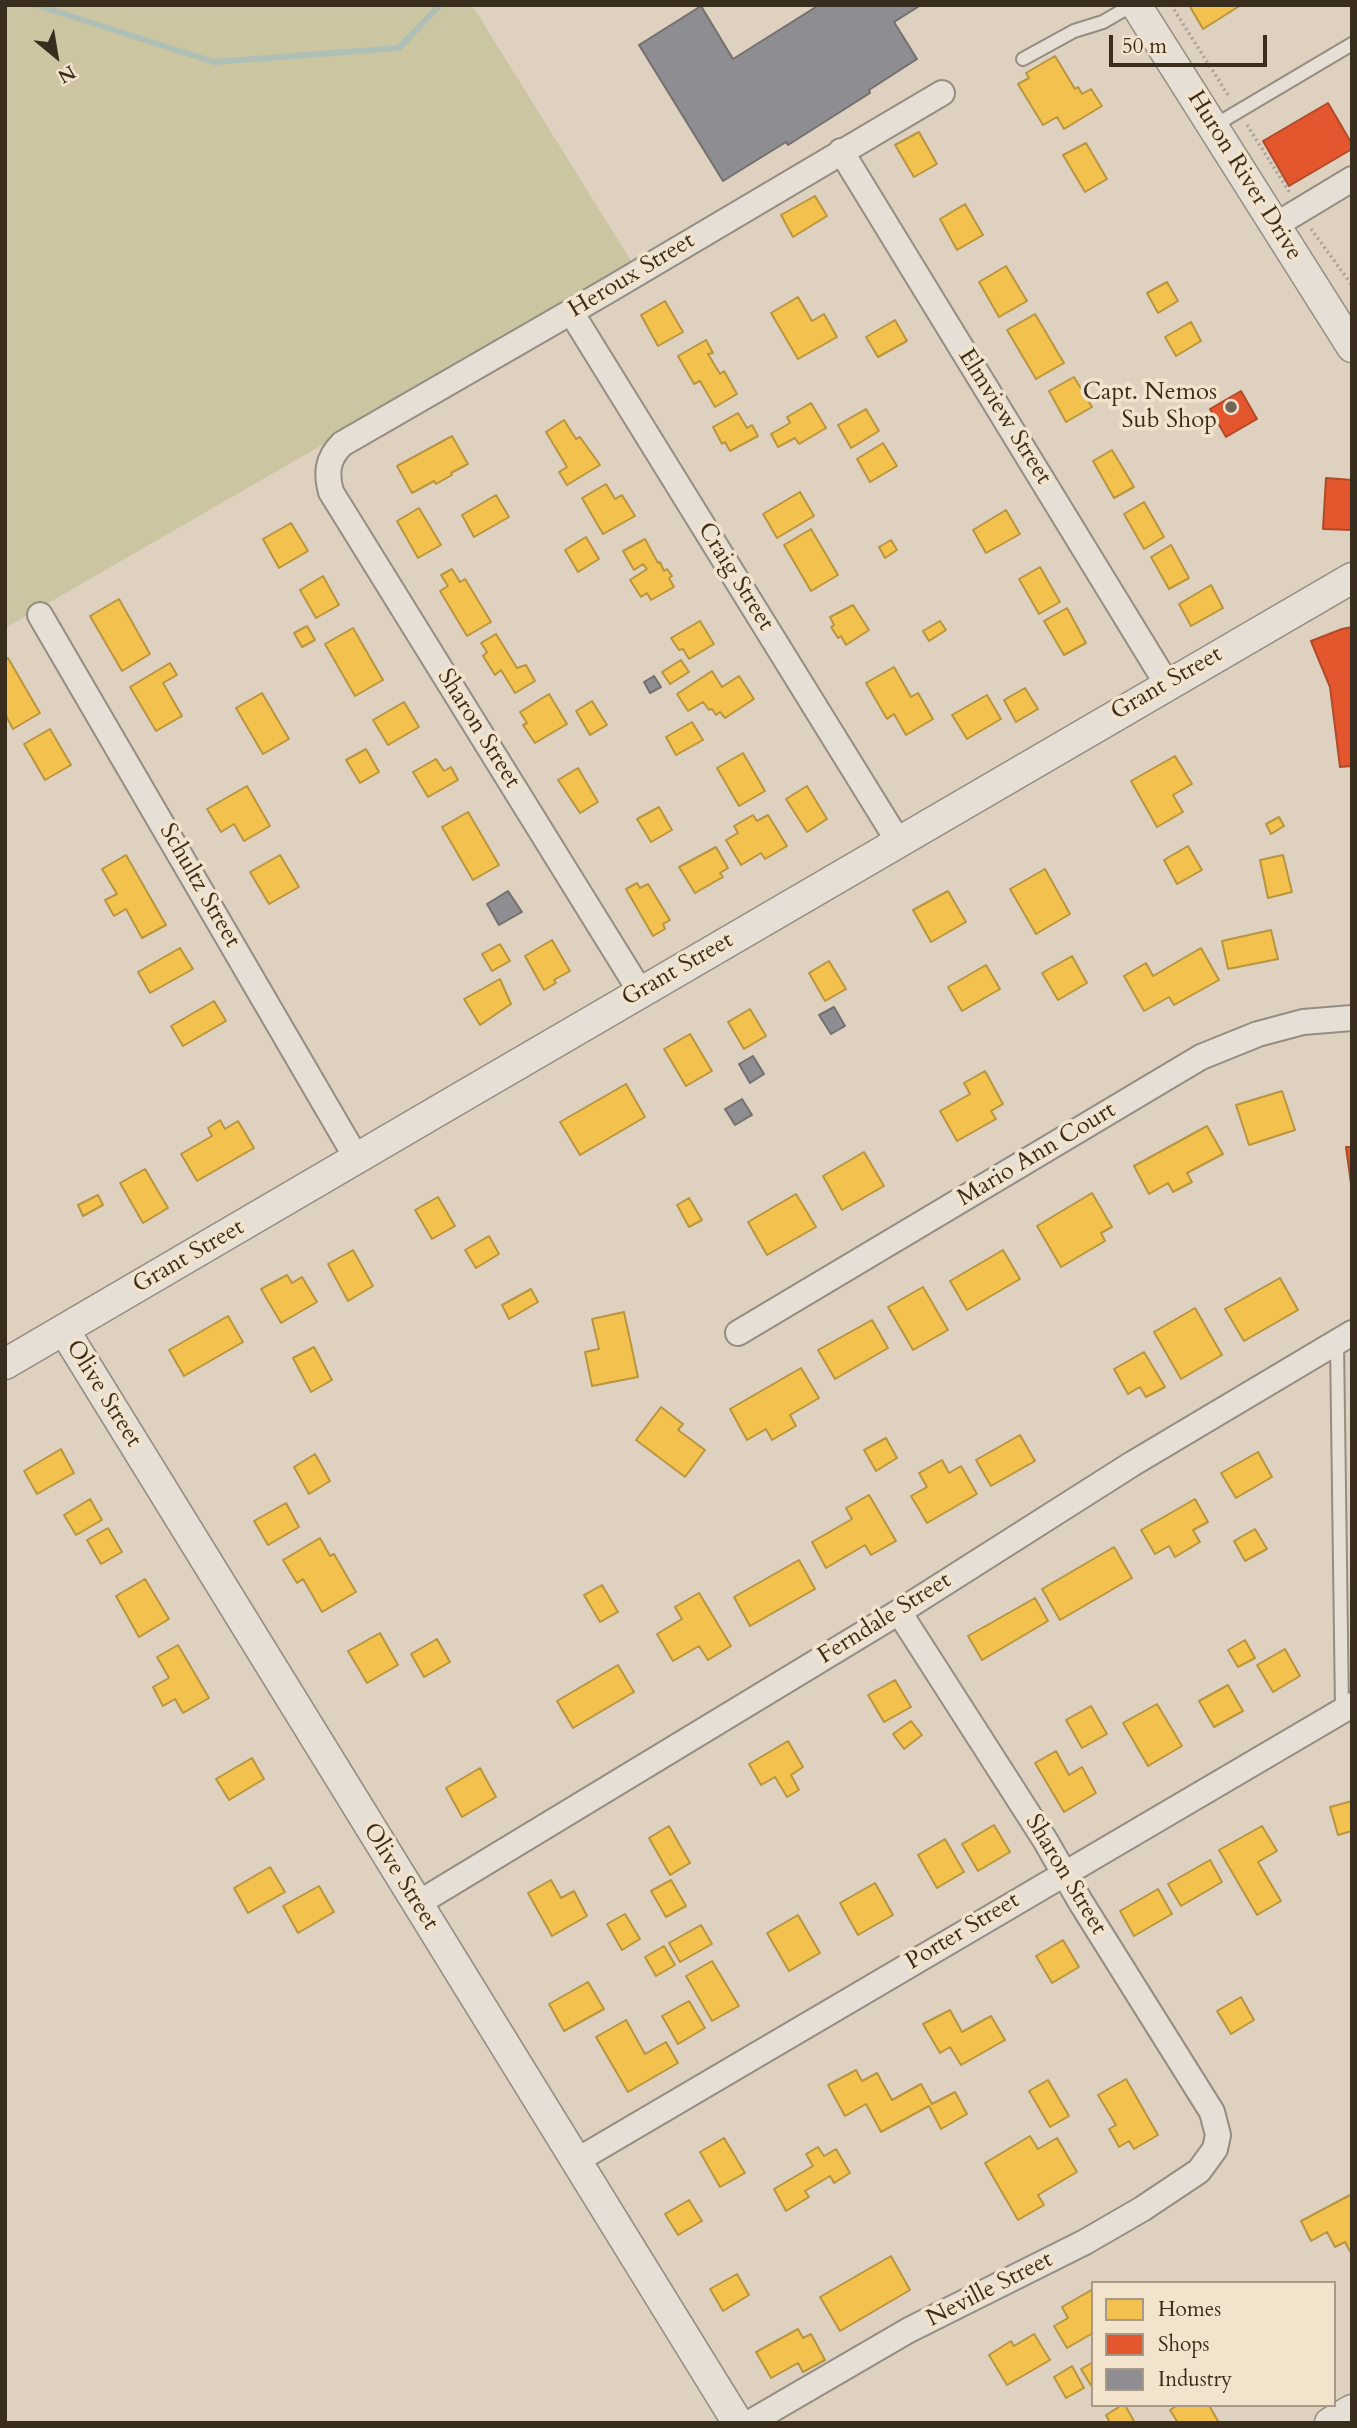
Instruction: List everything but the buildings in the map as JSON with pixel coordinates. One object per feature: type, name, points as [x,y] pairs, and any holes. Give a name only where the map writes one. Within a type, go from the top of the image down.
[{"type":"street","name":"Huron River Drive","points":[[1134,5],[1352,347]]},
{"type":"street","name":"Heroux Street","points":[[328,465],[342,444],[942,93]]},
{"type":"street","name":"Elmview Street","points":[[841,151],[1167,684]]},
{"type":"street","points":[[1274,226],[1352,179]]},
{"type":"street","name":"Craig Street","points":[[571,312],[898,841]]},
{"type":"street","name":"Sharon Street","points":[[328,465],[327,477],[331,492],[640,991]]},
{"type":"street","name":"Grant Street","points":[[5,1364],[640,991],[1352,578]]},
{"type":"street","name":"Schultz Street","points":[[40,615],[357,1158]]},
{"type":"street","name":"Mario Ann Court","points":[[738,1333],[1201,1057],[1258,1034],[1303,1022],[1352,1018]]},
{"type":"street","name":"Olive Street","points":[[64,1330],[738,2423]]},
{"type":"street","name":"Ferndale Street","points":[[417,1904],[899,1612],[1132,1464],[1344,1337]]},
{"type":"street","name":"Sharon Street","points":[[899,1612],[1212,2112],[1216,2122],[1216,2143]]},
{"type":"street","name":"Porter Street","points":[[576,2161],[1347,1708]]},
{"type":"street","name":"Neville Street","points":[[749,2423],[909,2330],[1085,2242],[1142,2209],[1199,2171],[1211,2158],[1216,2143]]},
{"type":"street","points":[[1330,2423],[1352,2410]]},
{"type":"lane","points":[[1023,59],[1074,31],[1103,22],[1134,5]]},
{"type":"lane","points":[[1212,127],[1352,44]]},
{"type":"lane","points":[[1344,1337],[1347,1708]]},
{"type":"path","points":[[1171,5],[1326,252],[1352,285]]},
{"type":"shaded area","points":[[5,5],[472,5],[636,269],[329,451],[322,445],[5,628]]},
{"type":"waterway","points":[[36,5],[214,62],[399,48],[440,5]]},
{"type":"place","name":"Capt. Nemos Sub Shop","points":[[1231,407]]}]
